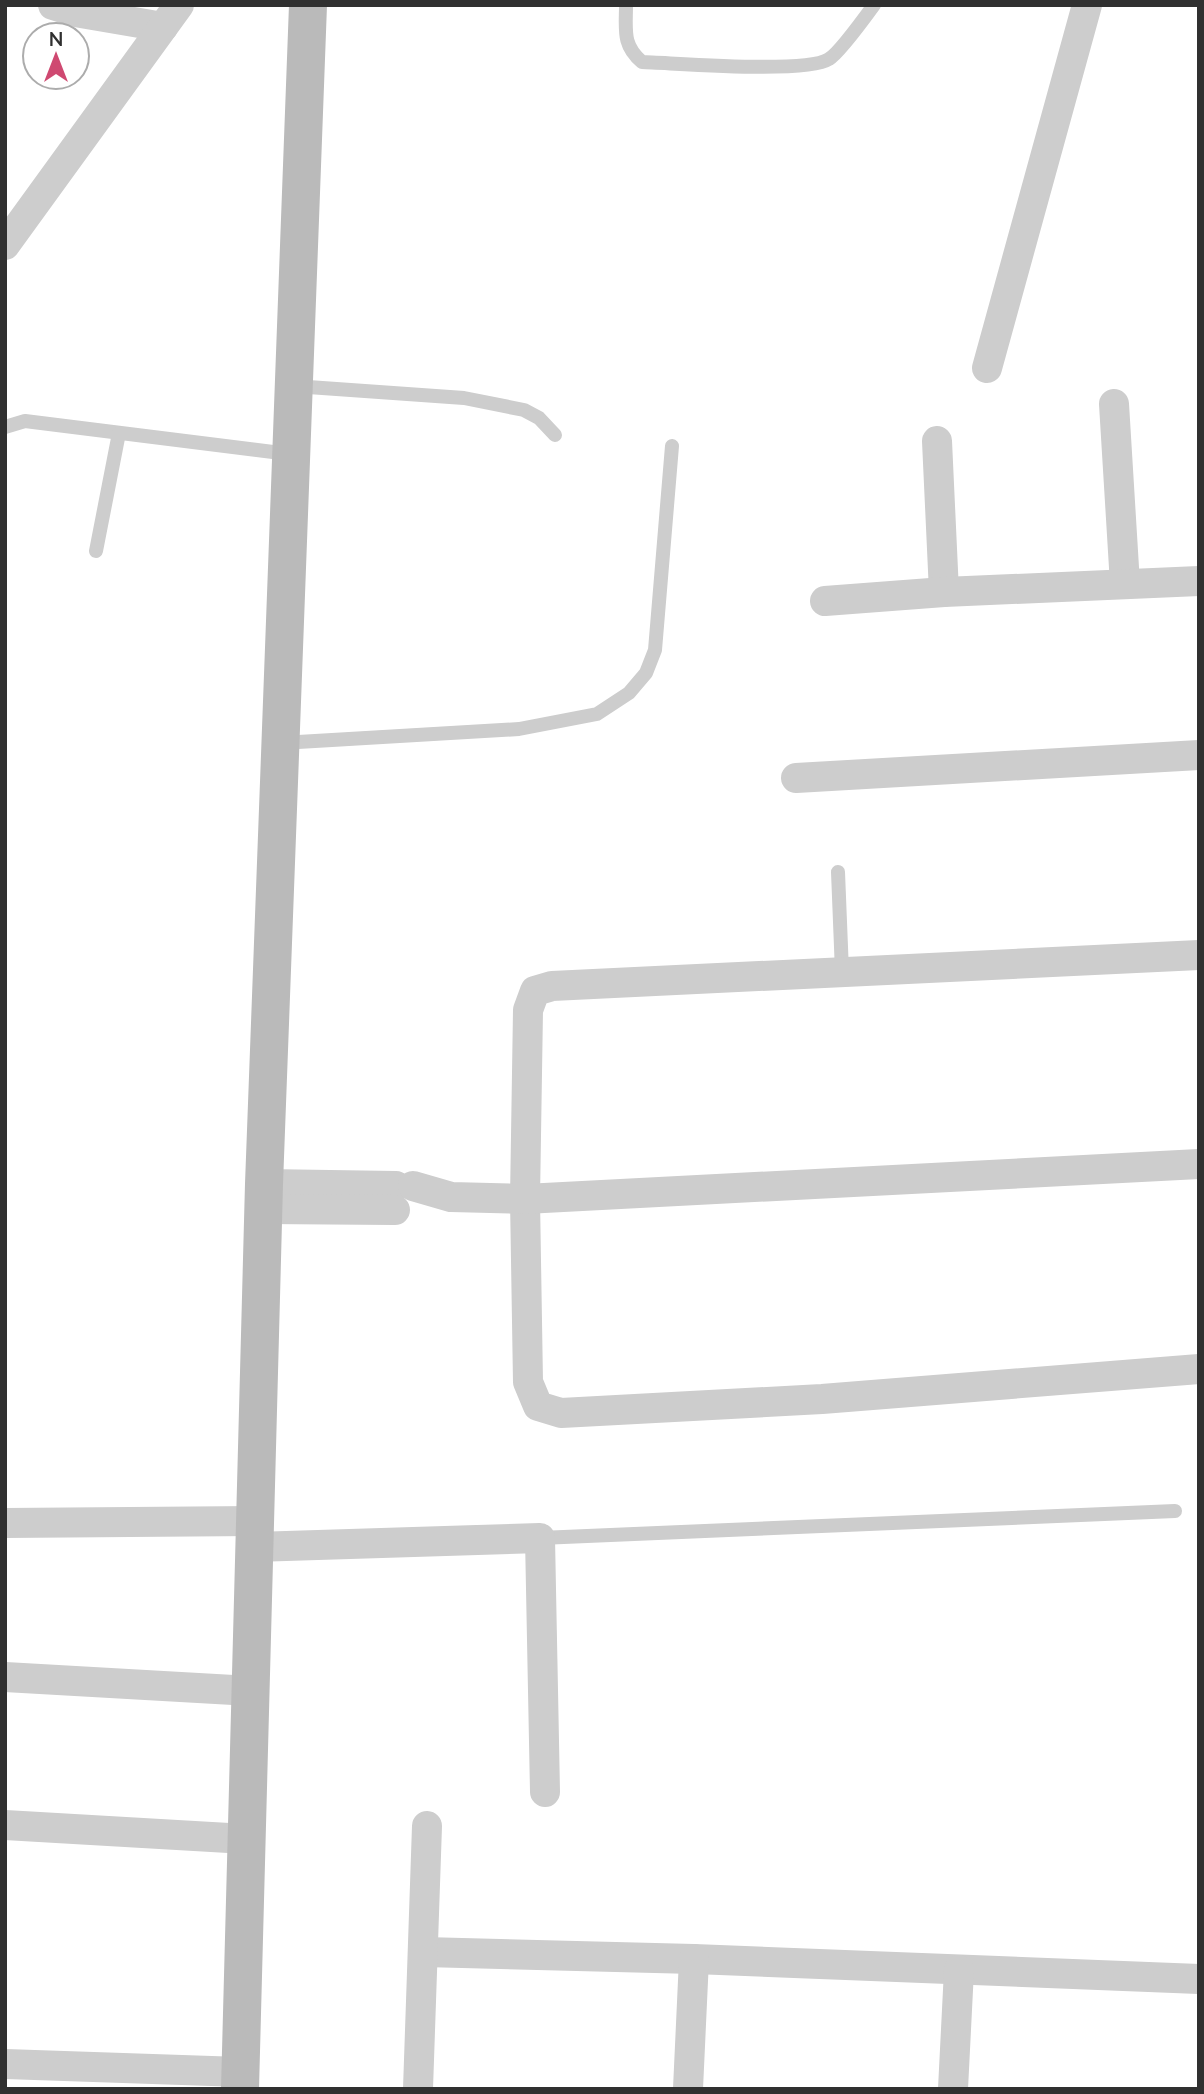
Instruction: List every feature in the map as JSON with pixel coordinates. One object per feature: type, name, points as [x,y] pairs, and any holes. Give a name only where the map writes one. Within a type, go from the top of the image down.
[{"type":"main road","points":[[241,2080],[264,1196],[308,5]]},
{"type":"street","points":[[53,5],[75,12],[171,16]]},
{"type":"street","points":[[987,368],[1087,5]]},
{"type":"street","points":[[5,245],[171,16]]},
{"type":"street","points":[[1114,404],[1125,584]]},
{"type":"street","points":[[937,441],[944,592]]},
{"type":"street","points":[[825,601],[944,592],[1199,581]]},
{"type":"street","points":[[796,778],[1199,755]]},
{"type":"street","points":[[1199,955],[552,986],[535,991],[528,1010],[525,1199],[528,1382],[538,1406],[561,1413],[821,1399],[1199,1369]]},
{"type":"street","points":[[264,1196],[525,1199],[1199,1164]]},
{"type":"street","points":[[5,1523],[254,1534],[540,1538],[545,1791]]},
{"type":"street","points":[[5,1677],[251,1691]]},
{"type":"street","points":[[5,1825],[246,1839]]},
{"type":"street","points":[[418,2089],[427,1826]]},
{"type":"street","points":[[424,1952],[694,1959],[1199,1979]]},
{"type":"street","points":[[688,2089],[694,1959]]},
{"type":"street","points":[[953,2089],[959,1970]]},
{"type":"street","points":[[5,2064],[241,2080]]},
{"type":"lane","points":[[626,5],[626,38],[630,52],[642,62],[764,66],[805,65],[829,59],[874,5]]},
{"type":"lane","points":[[292,386],[464,398],[524,410],[539,418],[555,435]]},
{"type":"lane","points":[[5,427],[25,421],[290,454]]},
{"type":"lane","points":[[96,551],[120,433]]},
{"type":"lane","points":[[279,743],[519,729],[597,714],[629,693],[646,673],[654,650],[672,446]]},
{"type":"lane","points":[[838,872],[842,972]]},
{"type":"lane","points":[[540,1538],[1175,1511]]}]
